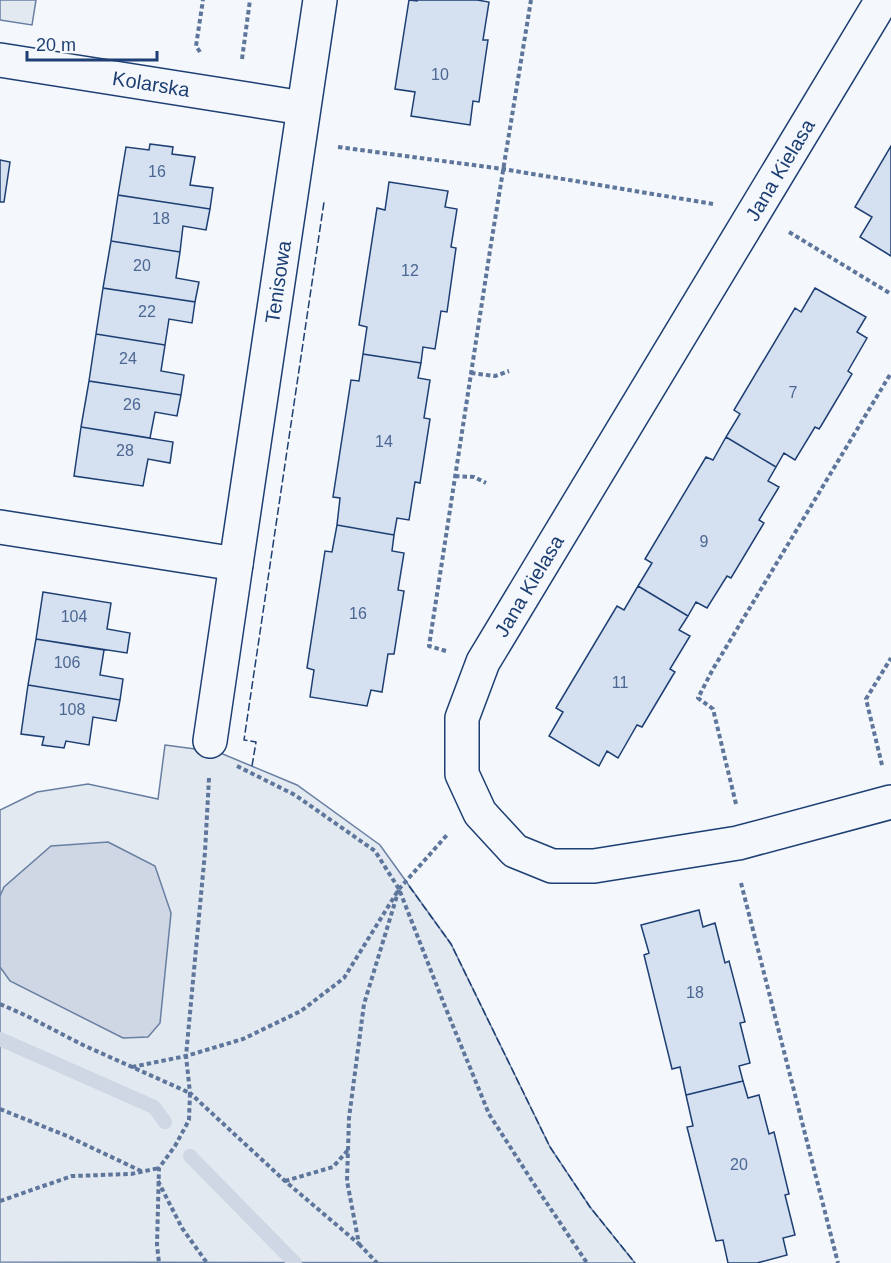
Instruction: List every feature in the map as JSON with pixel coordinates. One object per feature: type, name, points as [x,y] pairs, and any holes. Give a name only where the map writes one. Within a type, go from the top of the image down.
[{"type":"street","name":"Tenisowa","points":[[210,747],[320,0]]},
{"type":"street","name":"Jana Kielasa","points":[[882,0],[483,662],[462,718],[462,774],[480,813],[515,850],[552,866],[594,866],[738,843],[891,802]]},
{"type":"street","name":"Kolarska","points":[[0,60],[303,108]]},
{"type":"street","points":[[0,528],[236,564]]},
{"type":"path","points":[[201,53],[196,46],[203,0]]},
{"type":"path","points":[[240,69],[250,0]]},
{"type":"path","points":[[454,654],[429,646],[531,0]]},
{"type":"path","points":[[338,147],[503,169],[755,211],[891,294]]},
{"type":"path","points":[[471,373],[495,376],[508,371]]},
{"type":"path","points":[[838,1263],[737,866],[739,817],[713,709],[698,698],[713,669],[891,373]]},
{"type":"path","points":[[455,476],[474,477],[486,483]]},
{"type":"path","points":[[882,767],[866,699],[891,658]]},
{"type":"path","points":[[159,1263],[157,1245],[159,1168],[175,1146],[189,1120],[190,1094],[186,1056],[205,852],[210,747],[295,795],[375,851],[399,889],[489,1114],[587,1263]]},
{"type":"path","points":[[132,1067],[186,1056],[243,1039],[301,1011],[344,978],[399,889],[445,836]]},
{"type":"path","points":[[359,1244],[347,1181],[349,1118],[364,1004],[399,889]]},
{"type":"path","points":[[0,1004],[190,1094],[285,1182],[359,1244],[377,1263]]},
{"type":"path","points":[[0,1108],[67,1136],[141,1172]]},
{"type":"path","points":[[285,1182],[333,1167],[348,1150]]},
{"type":"path","points":[[0,1201],[72,1176],[131,1174],[159,1168]]},
{"type":"path","points":[[158,1180],[182,1228],[207,1263]]},
{"type":"shaded area","points":[[0,0],[36,0],[32,25],[0,20]]},
{"type":"shaded area","points":[[165,745],[218,752],[297,785],[380,845],[451,944],[550,1147],[590,1207],[635,1263],[0,1262],[0,810],[37,792],[88,784],[158,799]]},
{"type":"shaded area","points":[[108,842],[155,866],[171,913],[160,1023],[148,1037],[123,1038],[10,981],[0,967],[0,896],[4,887],[51,846]]},
{"type":"building","points":[[409,0],[489,2],[483,40],[488,40],[479,102],[473,101],[470,125],[411,116],[415,92],[395,89]]},
{"type":"building","points":[[150,144],[173,147],[172,154],[195,157],[190,185],[213,188],[210,209],[118,195],[126,147],[149,150]]},
{"type":"building","points":[[891,146],[891,256],[860,237],[872,217],[855,207]]},
{"type":"building","points":[[0,160],[10,162],[4,202],[0,202]]},
{"type":"building","points":[[389,182],[448,191],[445,207],[457,209],[451,247],[456,248],[447,312],[441,311],[435,349],[423,347],[421,363],[363,354],[367,327],[359,325],[377,208],[385,210]]},
{"type":"building","points":[[118,195],[210,209],[206,230],[183,226],[180,252],[111,241]]},
{"type":"building","points":[[111,241],[180,252],[176,278],[199,282],[195,302],[103,288]]},
{"type":"building","points":[[103,288],[195,302],[192,323],[169,319],[165,345],[96,334]]},
{"type":"building","points":[[815,288],[866,317],[857,332],[867,338],[848,371],[852,374],[819,429],[815,427],[795,460],[784,453],[776,467],[726,437],[740,414],[734,410],[795,308],[801,312]]},
{"type":"building","points":[[96,334],[165,345],[161,371],[184,375],[181,395],[89,381]]},
{"type":"building","points":[[363,354],[421,363],[418,378],[430,380],[424,418],[430,419],[420,483],[415,482],[409,520],[397,518],[394,535],[337,525],[340,498],[333,497],[351,380],[359,381]]},
{"type":"building","points":[[89,381],[181,395],[177,416],[155,412],[150,438],[81,427]]},
{"type":"building","points":[[81,427],[173,442],[170,463],[148,459],[143,486],[74,476]]},
{"type":"building","points":[[726,437],[776,467],[768,481],[779,487],[759,520],[764,523],[731,578],[727,576],[707,608],[696,602],[688,616],[638,586],[652,563],[645,559],[706,457],[713,460]]},
{"type":"building","points":[[337,525],[394,535],[392,551],[404,553],[398,590],[404,591],[394,654],[388,654],[382,692],[371,690],[367,706],[310,697],[314,670],[307,668],[325,551],[332,552]]},
{"type":"building","points":[[638,586],[688,616],[679,630],[690,636],[670,669],[675,672],[642,727],[637,725],[618,758],[607,751],[599,766],[549,736],[563,712],[556,708],[617,606],[624,610]]},
{"type":"building","points":[[43,592],[111,603],[107,629],[130,633],[127,653],[36,639]]},
{"type":"building","points":[[36,639],[104,650],[100,675],[123,679],[120,700],[28,685]]},
{"type":"building","points":[[28,685],[120,700],[116,721],[93,717],[89,745],[66,741],[64,748],[42,745],[44,737],[21,734]]},
{"type":"building","points":[[699,910],[703,927],[715,923],[725,963],[729,961],[745,1022],[740,1023],[750,1063],[739,1066],[743,1081],[686,1095],[680,1067],[672,1069],[644,955],[649,953],[641,925]]},
{"type":"building","points":[[743,1081],[748,1098],[759,1095],[769,1134],[774,1132],[789,1194],[785,1195],[795,1235],[783,1238],[787,1255],[757,1263],[728,1263],[723,1240],[716,1241],[687,1127],[693,1126],[686,1095]]},
{"type":"waterway","points":[[0,1039],[154,1107],[165,1122]]},
{"type":"waterway","points":[[190,1156],[295,1263]]},
{"type":"fence","points":[[252,766],[256,742],[244,740],[324,202]]},
{"type":"fence","points":[[409,886],[451,944],[550,1147],[590,1207],[635,1263]]}]
